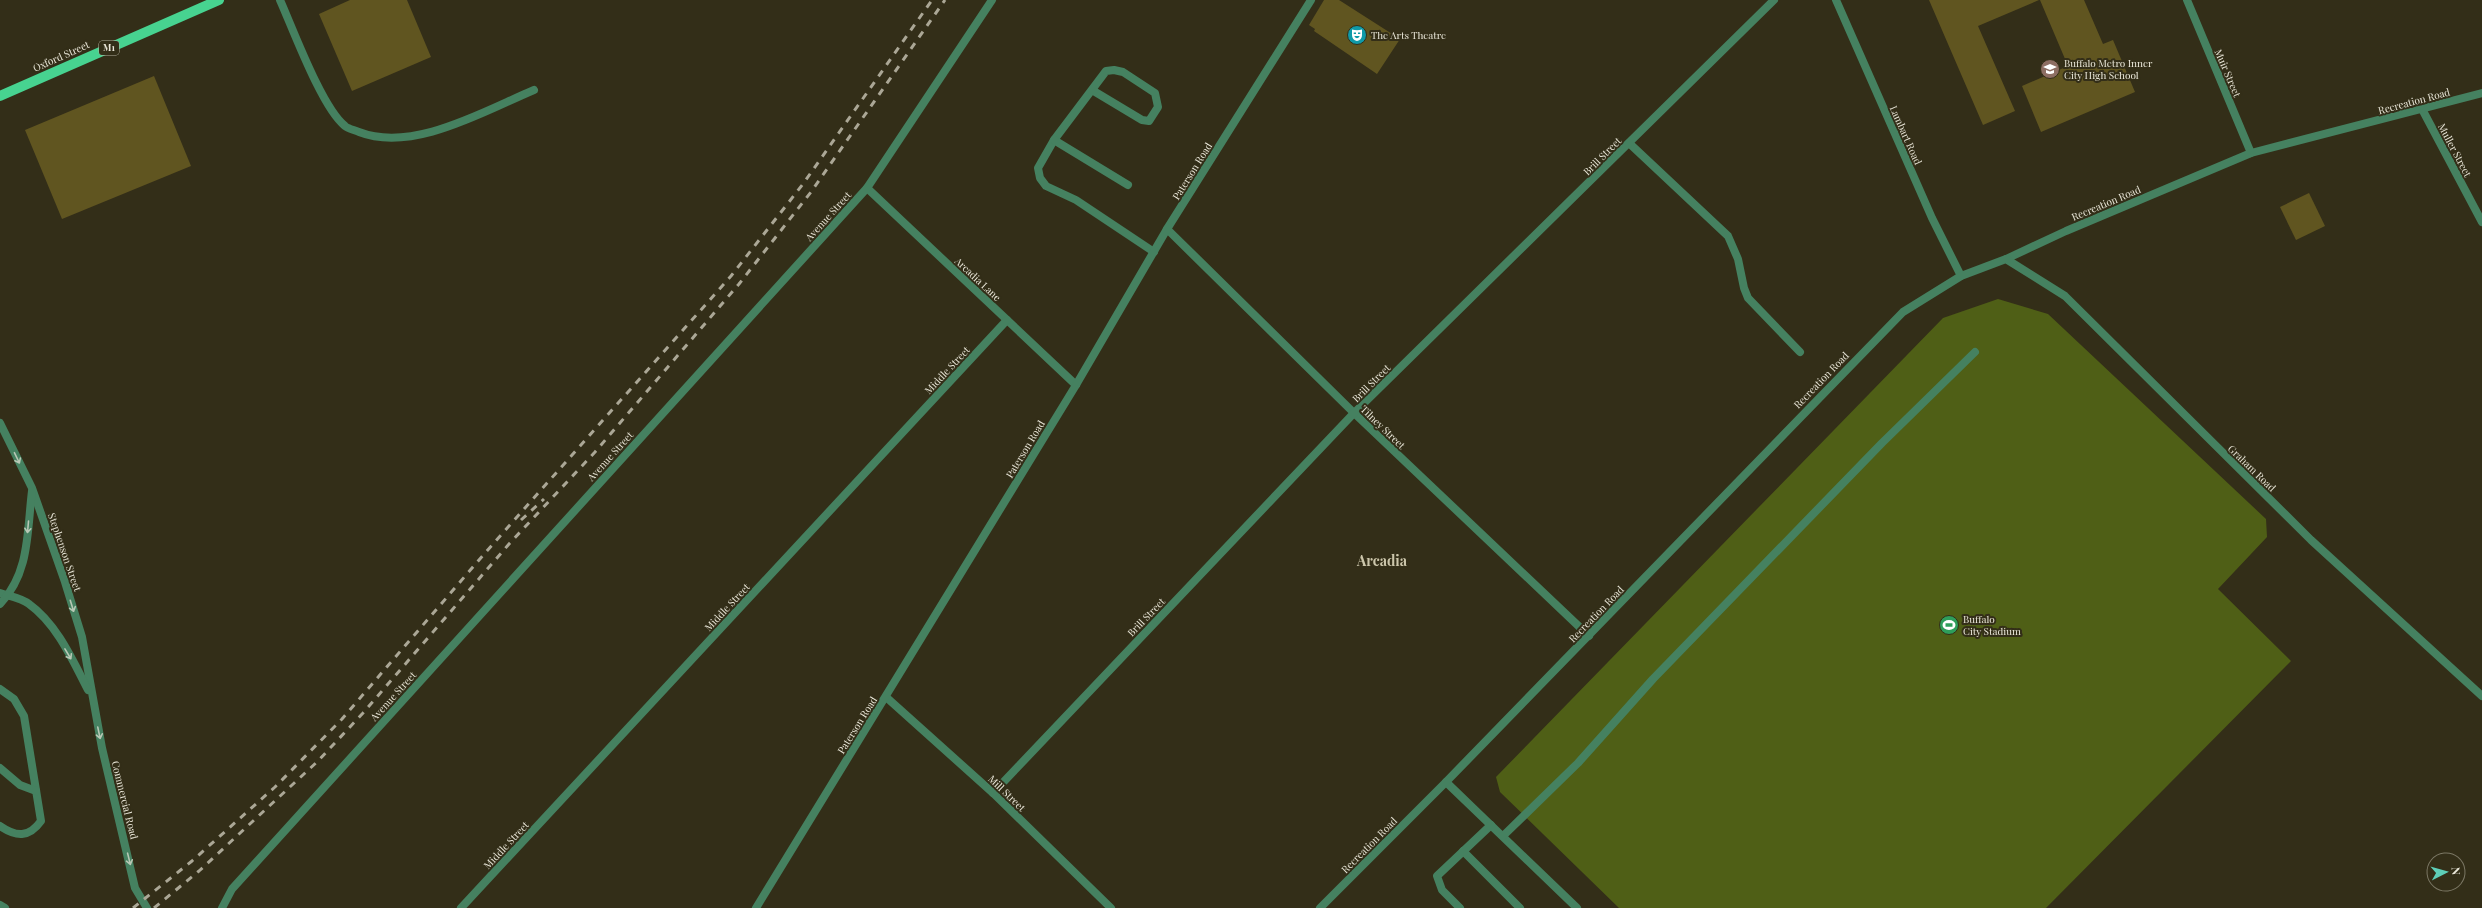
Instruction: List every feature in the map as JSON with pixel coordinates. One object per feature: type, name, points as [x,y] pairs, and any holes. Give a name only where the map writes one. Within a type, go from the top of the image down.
[{"type":"main road","name":"Oxford Street","points":[[0,96],[219,0]]},
{"type":"street","points":[[280,0],[324,98],[345,126],[370,136],[406,137],[445,128],[534,90]]},
{"type":"street","name":"Avenue Street","points":[[222,908],[232,889],[867,188],[992,0]]},
{"type":"street","name":"Paterson Road","points":[[756,908],[1076,384],[1167,229],[1312,0]]},
{"type":"street","name":"Brill Street","points":[[993,793],[1354,413],[1774,0]]},
{"type":"street","name":"Lambart Road","points":[[1836,0],[1932,218],[1961,276]]},
{"type":"street","name":"Muir Street","points":[[2187,0],[2251,153]]},
{"type":"street","points":[[1092,90],[1142,120],[1149,121],[1158,108],[1155,93],[1123,72],[1114,70],[1106,71],[1054,140],[1038,168],[1040,178],[1046,186],[1076,200],[1154,252]]},
{"type":"street","name":"Recreation Road","points":[[1320,908],[1589,636],[1826,388],[1904,312],[1961,276],[2006,259],[2066,231],[2251,153],[2482,93]]},
{"type":"street","name":"Muller Street","points":[[2422,109],[2482,222]]},
{"type":"street","points":[[1054,140],[1128,185]]},
{"type":"street","points":[[1629,143],[1728,236],[1738,258],[1744,288],[1748,298],[1800,352]]},
{"type":"street","name":"Arcadia Lane","points":[[867,188],[1076,384]]},
{"type":"street","name":"Tilney Street","points":[[1167,229],[1354,413],[1589,636]]},
{"type":"street","name":"Graham Road","points":[[2006,259],[2065,296],[2312,540],[2482,696]]},
{"type":"street","name":"Middle Street","points":[[461,908],[1007,320]]},
{"type":"street","points":[[1503,836],[1578,763],[1653,679],[1871,454],[1975,352]]},
{"type":"street","name":"Stephenson Street","points":[[0,423],[32,488],[65,582],[82,638],[91,695]]},
{"type":"street","points":[[0,604],[4,594],[21,573],[27,542],[32,488]]},
{"type":"street","points":[[4,594],[28,603],[46,621],[69,654],[91,695]]},
{"type":"street","points":[[0,689],[14,699],[24,716],[41,822],[34,831],[23,835],[12,834],[0,826]]},
{"type":"street","name":"Commercial Road","points":[[91,695],[135,888],[147,908]]},
{"type":"street","name":"Mill Street","points":[[886,697],[993,793],[1111,908]]},
{"type":"street","points":[[0,768],[20,785],[36,791]]},
{"type":"street","points":[[1446,782],[1577,908]]},
{"type":"street","points":[[1460,908],[1442,890],[1436,876],[1491,825]]},
{"type":"street","points":[[1463,851],[1520,908]]},
{"type":"street","points":[[0,904],[5,908]]},
{"type":"green space","name":"Buffalo City Stadium","points":[[1998,299],[2048,314],[2266,519],[2267,537],[2218,589],[2291,661],[2046,908],[1619,908],[1500,792],[1496,777],[1943,318]]},
{"type":"building","points":[[350,0],[407,0],[431,57],[352,91],[319,14]]},
{"type":"building","name":"The Arts Theatre","points":[[1324,0],[1339,0],[1400,39],[1377,74],[1314,31],[1315,29],[1309,25]]},
{"type":"building","points":[[1929,0],[2039,0],[1978,26],[2015,111],[1983,125]]},
{"type":"building","points":[[2040,0],[2084,0],[2103,44],[2113,40],[2135,92],[2041,132],[2022,86],[2068,66]]},
{"type":"building","points":[[154,76],[191,166],[62,219],[25,130]]},
{"type":"building","points":[[2309,193],[2325,226],[2296,240],[2280,207]]},
{"type":"railway","points":[[133,908],[192,861],[275,787],[342,719],[485,553],[731,276],[803,184],[932,0]]},
{"type":"railway","points":[[154,908],[199,871],[318,761],[363,713],[509,544],[595,452],[739,284],[811,192],[945,0]]},
{"type":"railway","points":[[521,520],[544,499]]},
{"type":"place","name":"The Arts Theatre","points":[[1357,35]]},
{"type":"place","name":"Buffalo Metro Inner City High School","points":[[2050,69]]},
{"type":"place","name":"Buffalo City Stadium","points":[[1949,625]]},
{"type":"district","name":"Arcadia","points":[[1382,561]]}]
